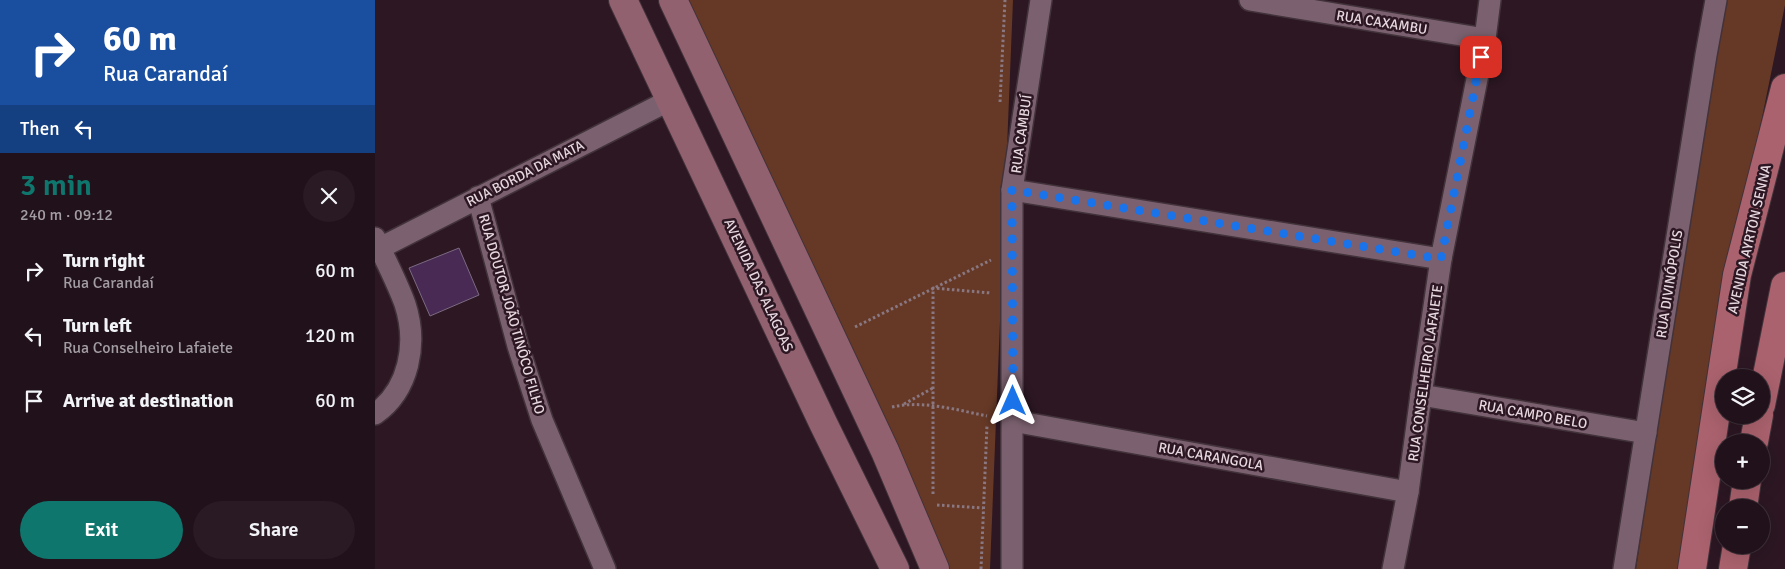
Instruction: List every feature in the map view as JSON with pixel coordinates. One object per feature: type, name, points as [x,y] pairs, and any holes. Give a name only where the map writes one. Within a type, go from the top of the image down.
[{"type":"main road","name":"AVENIDA DAS ALAGOAS","points":[[623,0],[824,425],[895,569]]},
{"type":"main road","points":[[673,0],[885,451],[935,569]]},
{"type":"main road","name":"AVENIDA AYRTON SENNA","points":[[1692,569],[1737,275],[1785,88]]},
{"type":"main road","points":[[1769,369],[1781,317],[1785,286]]},
{"type":"main road","points":[[1733,569],[1736,554]]},
{"type":"street","name":"RUA CAMBUÍ","points":[[1011,569],[1013,420],[1012,190],[1041,0]]},
{"type":"street","name":"RUA CAXAMBU","points":[[1250,0],[1485,39]]},
{"type":"street","name":"RUA CONSELHEIRO LAFAIETE","points":[[1393,569],[1408,492],[1441,259],[1485,39],[1491,0]]},
{"type":"street","name":"RUA DIVINÓPOLIS","points":[[1624,569],[1706,55],[1717,0]]},
{"type":"street","name":"RUA BORDA DA MATA","points":[[377,243],[478,197],[670,100]]},
{"type":"street","points":[[1012,190],[1441,259]]},
{"type":"street","name":"RUA DOUTOR JOÃO TINÔCO FILHO","points":[[478,197],[518,346],[542,420],[605,569]]},
{"type":"street","points":[[375,414],[384,408],[400,387],[409,366],[410,349],[405,305],[377,243]]},
{"type":"street","name":"RUA CAMPO BELO","points":[[1421,395],[1645,433]]},
{"type":"street","name":"RUA CARANGOLA","points":[[1013,420],[1408,492]]},
{"type":"path","points":[[851,328],[994,258]]},
{"type":"path","points":[[933,288],[993,293]]},
{"type":"path","points":[[933,288],[933,495]]},
{"type":"path","points":[[903,405],[933,388]]},
{"type":"path","points":[[887,408],[903,405],[933,406],[987,416]]},
{"type":"path","points":[[933,505],[983,508]]},
{"type":"shaded area","points":[[678,0],[1013,0],[990,569],[942,569]]},
{"type":"shaded area","points":[[1723,0],[1785,0],[1785,5],[1723,309],[1678,569],[1636,569],[1712,53]]},
{"type":"building","points":[[459,248],[479,295],[430,316],[409,268]]},
{"type":"route","points":[[1013,401],[1012,190],[1441,259],[1481,57]]}]
